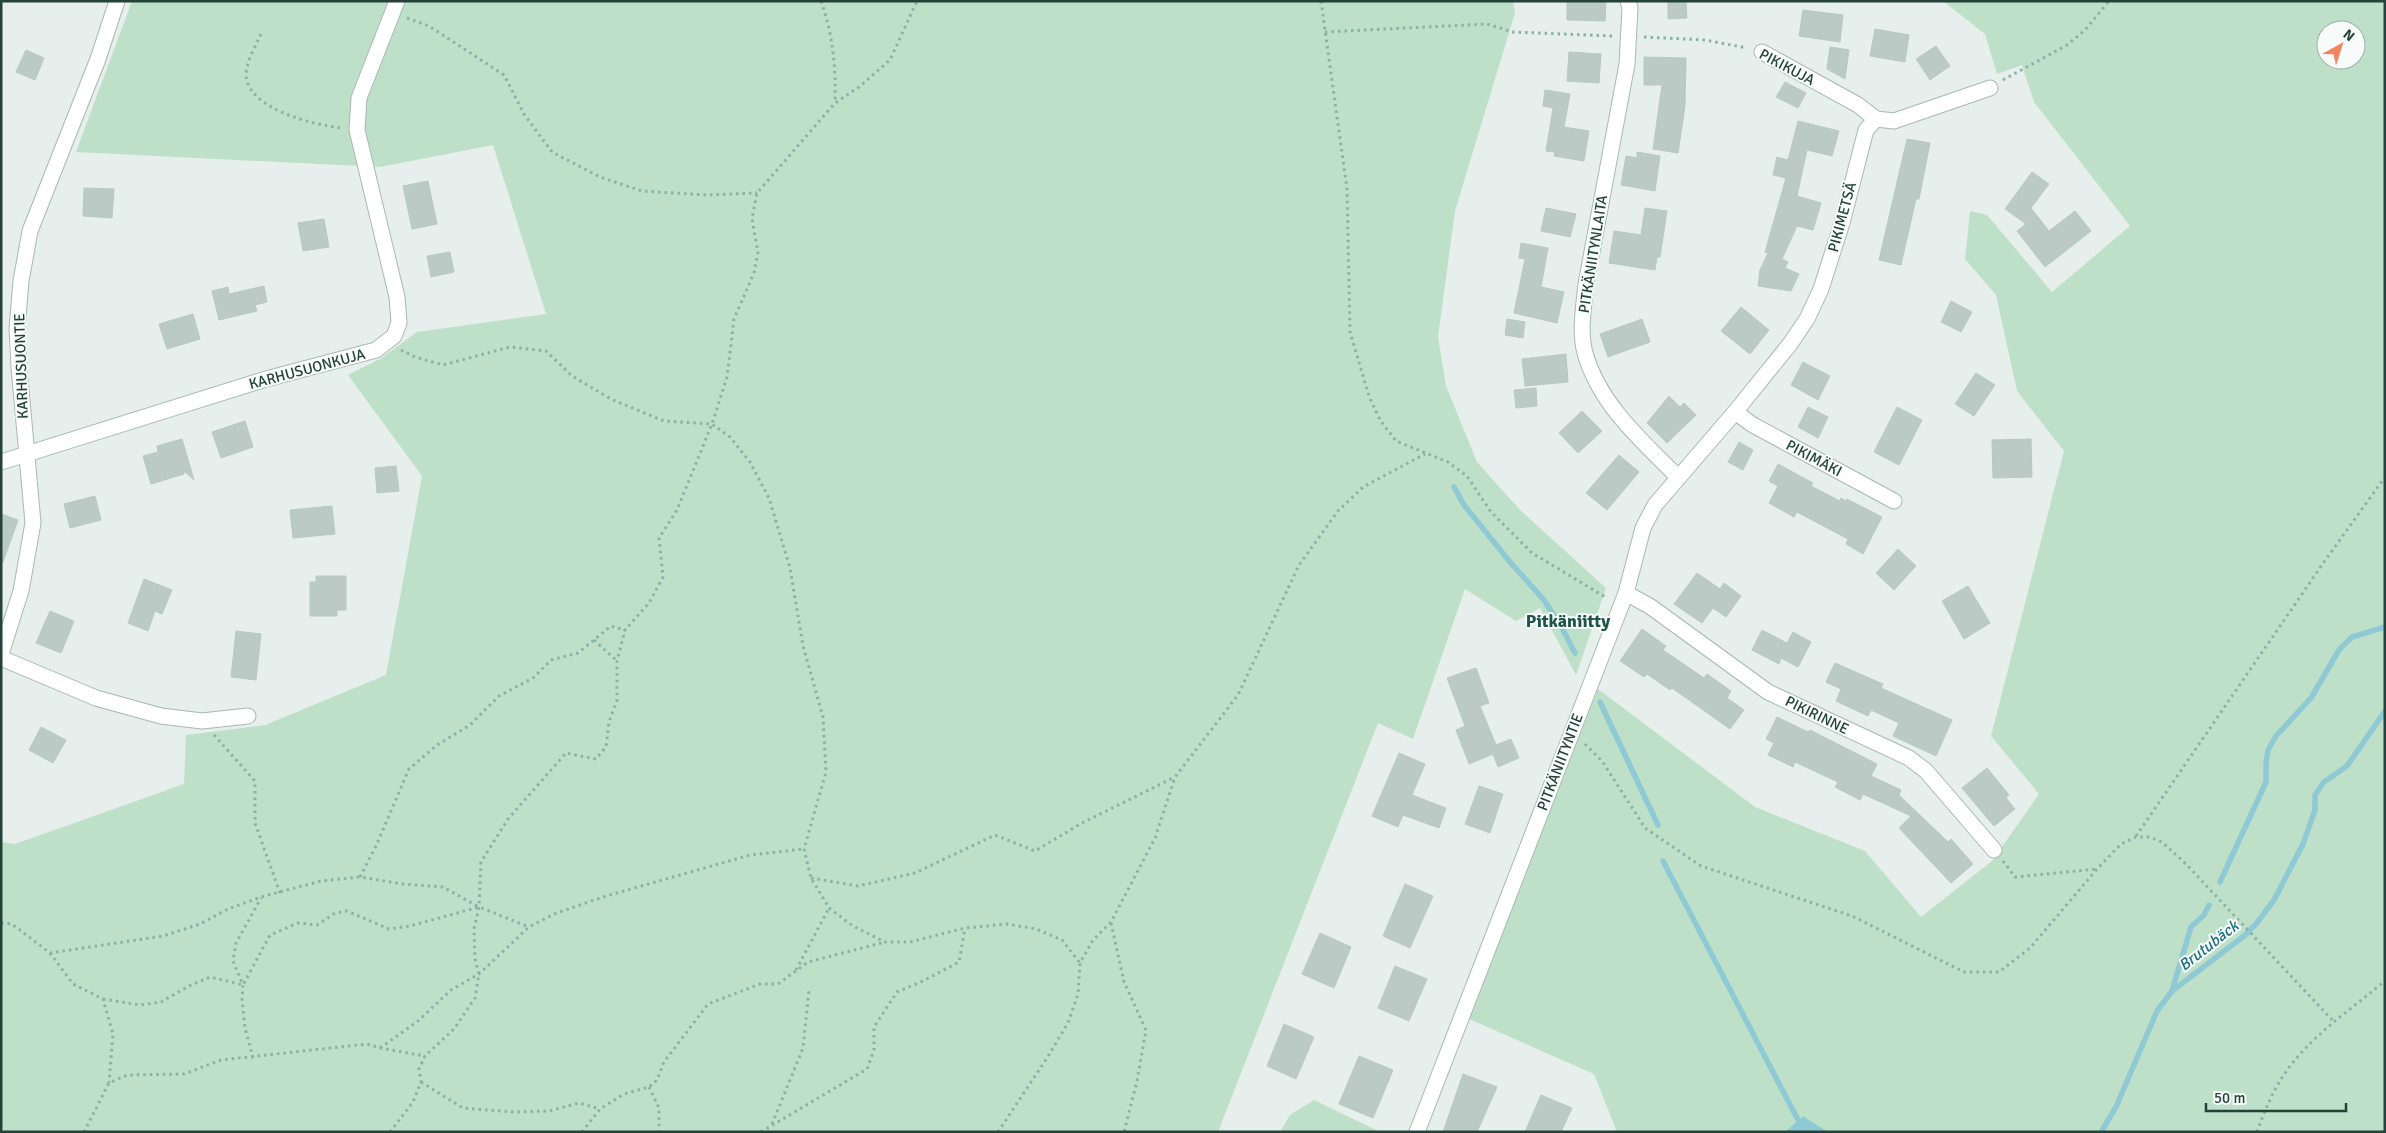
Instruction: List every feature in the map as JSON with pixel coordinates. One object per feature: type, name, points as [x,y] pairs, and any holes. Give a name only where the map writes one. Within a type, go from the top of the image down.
[{"type":"street","name":"KARHUSUONTIE","points":[[1,654],[21,592],[33,523],[17,329],[21,281],[30,231],[98,59],[117,1]]},
{"type":"street","name":"PITKÄNIITYNLAITA","points":[[1628,1],[1630,8],[1627,64],[1586,284],[1583,320],[1585,352],[1598,384],[1622,419],[1678,477]]},
{"type":"street","points":[[386,343],[394,336],[399,322],[396,297],[357,130],[359,98],[395,7]]},
{"type":"street","name":"PIKIKUJA","points":[[1762,52],[1858,105],[1876,119]]},
{"type":"street","points":[[1876,119],[1894,121],[1990,88]]},
{"type":"street","name":"PIKIMETSÄ","points":[[1736,412],[1790,344],[1807,319],[1821,289],[1842,223],[1866,130],[1876,119]]},
{"type":"street","name":"KARHUSUONKUJA","points":[[1,462],[266,379],[376,350],[386,343]]},
{"type":"street","name":"PITKÄNIITYNTIE","points":[[1417,1132],[1571,736],[1619,592],[1643,528],[1655,504],[1736,412]]},
{"type":"street","name":"PIKIMÄKI","points":[[1736,412],[1753,425],[1894,501]]},
{"type":"street","name":"PIKIRINNE","points":[[1619,592],[1651,607],[1768,692],[1909,758],[1926,771],[1994,850]]},
{"type":"street","points":[[1,658],[96,698],[161,716],[202,721],[248,716]]},
{"type":"path","points":[[821,1],[833,41],[836,75],[835,103]]},
{"type":"path","points":[[390,1132],[413,1102],[421,1082],[419,1069],[425,1056],[454,1029],[475,998],[479,974],[475,959],[474,928],[479,907],[482,862],[508,819],[566,753],[596,759],[606,747],[609,722],[618,700],[617,661],[625,630],[649,603],[663,577],[659,538],[677,510],[712,424],[727,377],[734,319],[754,273],[758,252],[752,219],[757,193],[835,103],[859,87],[890,60],[917,1]]},
{"type":"path","points":[[1321,1],[1347,189],[1350,332],[1369,396],[1380,420],[1396,441],[1448,462],[1466,476],[1490,512],[1532,553],[1609,600],[1619,592]]},
{"type":"path","points":[[1990,88],[2067,45],[2085,30],[2109,1]]},
{"type":"path","points":[[395,7],[467,49],[504,75],[524,114],[552,152],[600,177],[642,191],[706,195],[757,193]]},
{"type":"path","name":"PIKIKUJA","points":[[1325,32],[1487,24],[1513,32],[1705,40],[1731,43],[1762,52]]},
{"type":"path","points":[[261,34],[248,63],[246,77],[255,96],[270,107],[313,123],[357,130]]},
{"type":"path","points":[[386,343],[415,357],[442,365],[510,346],[546,351],[572,376],[611,399],[664,421],[712,424],[730,437],[750,462],[769,498],[790,568],[803,646],[823,718],[826,772],[804,849],[811,878],[829,908],[853,926],[885,942]]},
{"type":"path","points":[[998,1132],[1068,1023],[1078,994],[1080,963],[1093,940],[1111,922],[1155,838],[1175,777],[1238,695],[1298,565],[1338,511],[1364,487],[1425,454]]},
{"type":"path","points":[[2136,837],[2324,562],[2385,477]]},
{"type":"path","points":[[360,877],[410,769],[437,745],[470,725],[499,696],[532,678],[551,660],[578,653],[611,626],[625,630]]},
{"type":"path","points":[[594,640],[617,661]]},
{"type":"path","points":[[202,721],[255,781],[255,823],[280,893]]},
{"type":"path","points":[[1571,736],[1580,740],[1602,761],[1645,828],[1702,866],[1852,916],[1964,972],[1999,972],[2030,948],[2097,868],[2121,844],[2136,837],[2149,837],[2162,842],[2253,934],[2335,1023]]},
{"type":"path","points":[[811,878],[858,886],[886,880],[915,873],[995,836],[1036,851],[1082,823],[1175,777]]},
{"type":"path","points":[[380,1048],[418,1021],[451,990],[479,974],[529,927],[554,914],[750,855],[804,849]]},
{"type":"path","points":[[1994,850],[2015,877],[2097,868]]},
{"type":"path","points":[[50,953],[163,936],[200,924],[228,909],[261,897],[321,881],[360,877],[403,884],[444,887],[479,907],[529,927]]},
{"type":"path","points":[[244,985],[233,961],[236,943],[261,897]]},
{"type":"path","points":[[253,1058],[245,1028],[242,999],[244,985],[270,935],[298,923],[317,925],[335,913],[347,911],[389,929],[479,907]]},
{"type":"path","points":[[796,971],[829,908]]},
{"type":"path","points":[[1111,922],[1124,982],[1146,1030],[1137,1081],[1124,1132]]},
{"type":"path","points":[[1,923],[12,924],[50,953],[72,984],[103,999],[140,1005],[161,1002],[189,986],[210,977],[244,985]]},
{"type":"path","points":[[582,1132],[600,1109],[624,1094],[649,1087],[658,1080],[664,1062],[708,1004],[760,984],[778,984],[808,962],[885,942],[910,942],[965,928],[1007,924],[1036,928],[1062,940],[1080,963]]},
{"type":"path","points":[[760,1132],[867,1068],[874,1050],[874,1027],[897,992],[923,982],[959,962],[965,928]]},
{"type":"path","points":[[2257,1132],[2266,1107],[2284,1075],[2305,1048],[2385,981]]},
{"type":"path","points":[[771,1124],[803,1048],[809,991]]},
{"type":"path","points":[[84,1132],[109,1083],[113,1034],[103,999]]},
{"type":"path","points":[[109,1083],[127,1075],[184,1074],[221,1060],[367,1044],[425,1056]]},
{"type":"path","points":[[421,1082],[464,1108],[514,1112],[549,1111],[579,1103],[600,1109]]},
{"type":"path","points":[[649,1087],[659,1108],[660,1131]]},
{"type":"green space","points":[[132,1],[1513,1],[1515,13],[1455,211],[1438,337],[1446,386],[1477,462],[1520,510],[1606,588],[1576,675],[1540,608],[1516,621],[1465,589],[1413,739],[1378,723],[1218,1132],[5,1132],[1,1127],[1,842],[15,844],[184,784],[186,735],[265,725],[386,675],[422,476],[348,375],[380,359],[417,332],[546,314],[493,145],[380,167],[76,152]]},
{"type":"green space","points":[[1943,1],[2385,1],[2385,1132],[1828,1132],[1803,1116],[1785,1132],[1617,1132],[1594,1074],[1469,1019],[1598,689],[1755,807],[1865,851],[1921,917],[1992,861],[2039,794],[1991,736],[2064,451],[2017,391],[1996,295],[1965,259],[1970,211],[1987,215],[2052,292],[2130,226],[2034,102],[2022,65],[1997,74],[1985,34]]},
{"type":"green space","points":[[1314,1100],[1380,1132],[1280,1132],[1290,1115]]},
{"type":"water","points":[[1803,1116],[1828,1132],[1785,1132]]},
{"type":"building","points":[[1567,1],[1606,1],[1605,21],[1567,20]]},
{"type":"building","points":[[1668,1],[1686,1],[1687,18],[1668,19]]},
{"type":"building","points":[[1803,10],[1843,15],[1840,42],[1799,36]]},
{"type":"building","points":[[1875,29],[1909,35],[1905,62],[1870,56]]},
{"type":"building","points":[[1936,46],[1950,66],[1930,80],[1916,59]]},
{"type":"building","points":[[1830,47],[1849,50],[1845,79],[1827,69]]},
{"type":"building","points":[[26,50],[44,58],[35,80],[16,72]]},
{"type":"building","points":[[1569,52],[1601,54],[1599,83],[1567,81]]},
{"type":"building","points":[[1644,57],[1686,58],[1685,106],[1678,153],[1653,149],[1662,85],[1644,85]]},
{"type":"building","points":[[1785,82],[1806,93],[1798,108],[1776,97]]},
{"type":"building","points":[[1545,90],[1570,94],[1564,127],[1589,131],[1584,161],[1554,156],[1555,152],[1546,151],[1553,108],[1543,106]]},
{"type":"building","points":[[1798,121],[1839,131],[1832,156],[1807,150],[1797,196],[1821,203],[1813,230],[1797,226],[1782,259],[1788,262],[1785,268],[1799,274],[1791,291],[1758,286],[1760,270],[1768,253],[1765,252],[1786,178],[1773,175],[1777,157],[1788,160]]},
{"type":"building","points":[[1907,139],[1930,143],[1919,199],[1916,199],[1901,265],[1879,260]]},
{"type":"building","points":[[1637,152],[1660,156],[1655,191],[1621,185],[1626,156],[1637,158]]},
{"type":"building","points":[[2032,172],[2049,184],[2031,208],[2049,231],[2075,211],[2091,231],[2045,267],[2017,231],[2026,224],[2005,209]]},
{"type":"building","points":[[428,181],[437,224],[412,229],[403,186]]},
{"type":"building","points":[[84,188],[114,189],[112,218],[83,216]]},
{"type":"building","points":[[1546,208],[1576,214],[1570,237],[1541,231]]},
{"type":"building","points":[[1645,208],[1667,211],[1660,257],[1657,257],[1655,270],[1609,263],[1614,231],[1641,235]]},
{"type":"building","points":[[324,219],[329,247],[303,251],[298,223]]},
{"type":"building","points":[[1521,243],[1548,248],[1541,287],[1564,292],[1557,323],[1514,313],[1525,259],[1519,258]]},
{"type":"building","points":[[450,252],[454,272],[431,277],[427,256]]},
{"type":"building","points":[[264,286],[267,302],[255,305],[257,311],[219,320],[212,291],[228,287],[229,294]]},
{"type":"building","points":[[1951,301],[1972,312],[1961,332],[1941,322]]},
{"type":"building","points":[[1741,307],[1769,330],[1750,354],[1721,331]]},
{"type":"building","points":[[193,314],[200,339],[167,349],[159,324]]},
{"type":"building","points":[[1507,319],[1525,322],[1523,338],[1505,335]]},
{"type":"building","points":[[1642,319],[1650,342],[1608,357],[1600,334]]},
{"type":"building","points":[[1566,354],[1568,382],[1525,386],[1522,359]]},
{"type":"building","points":[[1803,362],[1830,376],[1818,400],[1791,385]]},
{"type":"building","points":[[1976,373],[1995,385],[1974,416],[1955,404]]},
{"type":"building","points":[[1536,388],[1537,406],[1516,408],[1514,390]]},
{"type":"building","points":[[1669,396],[1680,407],[1684,403],[1696,415],[1667,443],[1647,423]]},
{"type":"building","points":[[1808,407],[1828,417],[1818,438],[1798,427]]},
{"type":"building","points":[[1897,407],[1922,420],[1899,465],[1874,452]]},
{"type":"building","points":[[1582,411],[1602,431],[1578,453],[1559,433]]},
{"type":"building","points":[[245,421],[253,447],[221,458],[212,432]]},
{"type":"building","points":[[182,439],[194,480],[184,471],[184,474],[151,484],[143,456],[158,452],[157,446]]},
{"type":"building","points":[[2031,439],[2032,477],[1993,478],[1992,440]]},
{"type":"building","points":[[1739,442],[1753,450],[1743,470],[1728,462]]},
{"type":"building","points":[[1619,455],[1639,472],[1607,510],[1586,493]]},
{"type":"building","points":[[1778,464],[1813,483],[1811,486],[1840,501],[1841,498],[1846,501],[1847,499],[1882,517],[1863,554],[1846,544],[1848,539],[1797,512],[1794,517],[1769,503],[1778,486],[1769,481]]},
{"type":"building","points":[[396,466],[399,491],[377,493],[375,468]]},
{"type":"building","points":[[95,496],[101,520],[70,528],[64,504]]},
{"type":"building","points":[[332,506],[335,534],[293,538],[290,510]]},
{"type":"building","points":[[1,514],[18,520],[3,562],[1,561]]},
{"type":"building","points":[[1898,549],[1916,566],[1894,590],[1876,573]]},
{"type":"building","points":[[1697,573],[1720,589],[1724,583],[1741,596],[1726,617],[1713,608],[1702,623],[1674,604]]},
{"type":"building","points":[[316,576],[346,576],[346,610],[337,610],[337,616],[310,616],[310,582],[316,582]]},
{"type":"building","points":[[144,579],[172,590],[162,614],[155,611],[148,631],[128,623]]},
{"type":"building","points":[[1968,586],[1990,623],[1964,639],[1942,601]]},
{"type":"building","points":[[50,611],[74,621],[61,653],[36,643]]},
{"type":"building","points":[[1642,629],[1666,646],[1663,650],[1704,678],[1707,674],[1731,691],[1727,698],[1744,710],[1730,729],[1672,688],[1670,690],[1647,674],[1644,677],[1620,661]]},
{"type":"building","points":[[1762,630],[1787,643],[1793,632],[1811,642],[1798,667],[1781,658],[1779,664],[1752,650]]},
{"type":"building","points":[[236,631],[261,634],[256,680],[231,677]]},
{"type":"building","points":[[1835,663],[1883,684],[1881,688],[1952,720],[1936,756],[1893,736],[1899,723],[1871,710],[1868,716],[1836,701],[1841,689],[1826,682]]},
{"type":"building","points":[[1476,668],[1489,703],[1480,706],[1496,745],[1511,739],[1519,758],[1498,767],[1493,754],[1469,764],[1456,730],[1465,726],[1447,678]]},
{"type":"building","points":[[1777,717],[1808,732],[1810,730],[1877,764],[1871,776],[1901,790],[1899,795],[1948,842],[1951,839],[1973,864],[1951,883],[1899,828],[1911,816],[1863,794],[1860,800],[1835,787],[1838,782],[1795,762],[1793,767],[1768,755],[1774,743],[1766,739]]},
{"type":"building","points":[[41,727],[66,740],[53,763],[29,750]]},
{"type":"building","points":[[1399,753],[1425,764],[1412,795],[1446,808],[1439,828],[1403,815],[1398,827],[1372,816]]},
{"type":"building","points":[[1987,768],[2009,795],[2006,798],[2015,809],[1994,826],[1962,788]]},
{"type":"building","points":[[1479,786],[1503,794],[1490,833],[1465,824]]},
{"type":"building","points":[[1405,884],[1433,896],[1410,948],[1383,936]]},
{"type":"building","points":[[1320,933],[1351,947],[1334,988],[1302,974]]},
{"type":"building","points":[[1395,966],[1427,979],[1409,1021],[1378,1008]]},
{"type":"building","points":[[1284,1024],[1314,1037],[1296,1079],[1267,1066]]},
{"type":"building","points":[[1359,1056],[1393,1070],[1373,1118],[1339,1104]]},
{"type":"building","points":[[1463,1074],[1497,1087],[1477,1132],[1443,1132]]},
{"type":"building","points":[[1541,1095],[1572,1108],[1561,1132],[1525,1132]]},
{"type":"waterway","points":[[1454,487],[1464,505],[1510,562],[1544,600],[1575,653]]},
{"type":"waterway","points":[[2220,882],[2266,782],[2268,750],[2276,736],[2311,698],[2339,650],[2352,637],[2385,627]]},
{"type":"waterway","points":[[1600,702],[1658,825]]},
{"type":"waterway","name":"Brutubäck","points":[[2101,1132],[2116,1107],[2157,1011],[2172,991],[2244,936],[2256,924],[2274,900],[2303,844],[2315,810],[2315,795],[2324,782],[2347,766],[2385,711]]},
{"type":"waterway","points":[[1663,861],[1798,1120]]},
{"type":"waterway","points":[[2172,991],[2191,927],[2204,915],[2209,905]]},
{"type":"district","name":"Pitkäniitty","points":[[1568,621]]}]
